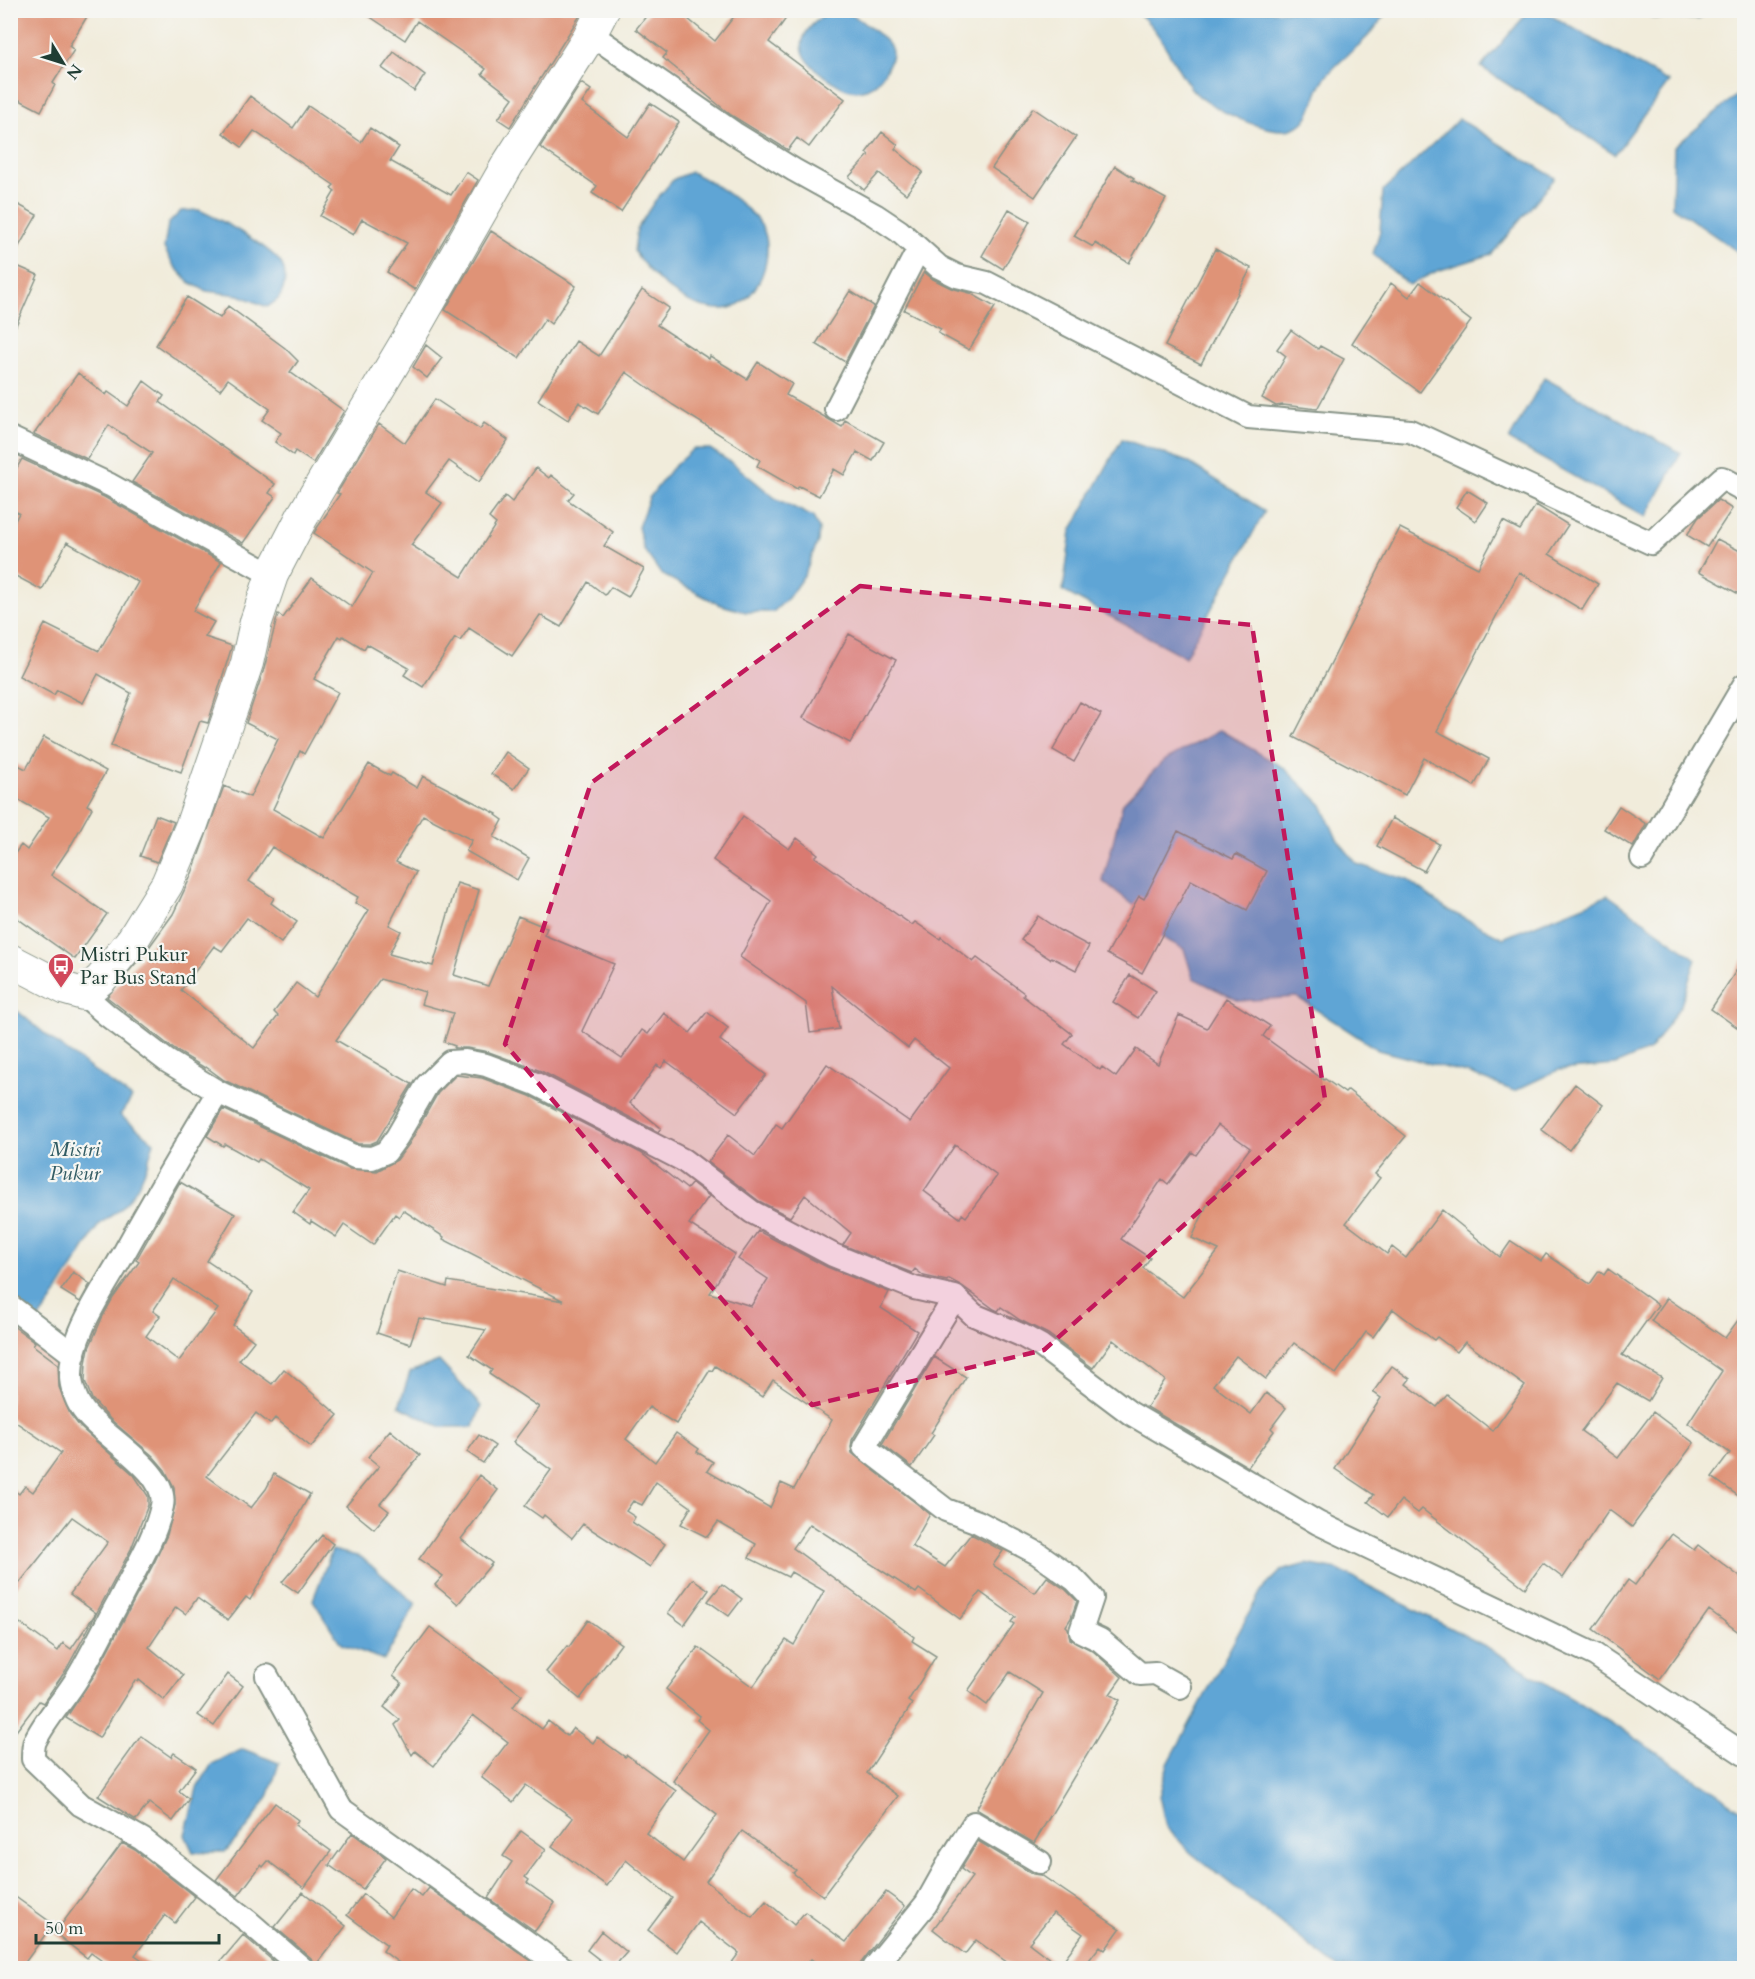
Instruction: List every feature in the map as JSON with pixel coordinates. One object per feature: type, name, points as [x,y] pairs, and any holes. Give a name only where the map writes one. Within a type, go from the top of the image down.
[{"type":"street","points":[[83,994],[100,979],[133,939],[167,884],[191,827],[235,699],[247,663],[256,622],[272,575],[302,518],[508,164],[597,22],[734,133],[794,170],[875,215],[898,231],[939,267],[957,276],[987,283],[1014,296],[1077,331],[1248,417],[1410,431],[1651,543],[1722,478],[1744,489]]},
{"type":"street","points":[[836,409],[918,250]]},
{"type":"street","points":[[10,438],[110,485],[272,575]]},
{"type":"street","points":[[1642,858],[1744,685]]},
{"type":"street","points":[[10,960],[66,989],[83,994],[158,1054],[218,1092],[355,1157],[372,1158],[386,1152],[428,1085],[450,1062],[465,1061],[486,1065],[536,1084],[683,1160],[752,1212],[833,1255],[914,1288],[955,1297],[974,1315],[1041,1346],[1130,1413],[1318,1523],[1595,1655],[1744,1754]]},
{"type":"street","points":[[218,1092],[97,1299],[79,1337],[74,1355],[71,1379],[81,1408],[102,1430],[131,1452],[150,1474],[161,1492],[163,1504],[137,1565],[83,1668],[34,1743],[33,1759],[81,1805],[142,1839],[249,1922],[302,1968]]},
{"type":"street","points":[[955,1297],[864,1447],[946,1510],[978,1522],[1038,1553],[1075,1580],[1092,1598],[1081,1631],[1100,1640],[1140,1674],[1155,1673],[1180,1687]]},
{"type":"street","points":[[10,1306],[74,1355]]},
{"type":"street","points":[[267,1676],[341,1809],[563,1968]]},
{"type":"street","points":[[874,1968],[927,1904],[974,1823],[1040,1862]]},
{"type":"highlighted area","points":[[860,586],[1252,625],[1325,1099],[1044,1350],[812,1405],[505,1044],[591,783]]},
{"type":"water","points":[[831,10],[842,11],[855,17],[877,33],[891,48],[892,56],[886,70],[869,88],[856,91],[842,87],[817,70],[804,53],[802,44],[804,36],[819,19]]},
{"type":"water","points":[[1135,11],[1387,11],[1368,36],[1335,66],[1322,82],[1305,120],[1294,128],[1284,130],[1270,129],[1239,119],[1199,96],[1184,78],[1152,27]]},
{"type":"water","points":[[1529,11],[1543,11],[1669,82],[1615,154],[1481,67]]},
{"type":"water","points":[[1644,11],[1709,11],[1699,19],[1653,18]]},
{"type":"water","points":[[1744,89],[1744,256],[1672,206],[1674,147]]},
{"type":"water","points":[[1459,119],[1555,178],[1492,254],[1437,271],[1409,285],[1373,254],[1380,231],[1383,191]]},
{"type":"water","points":[[691,172],[719,188],[747,209],[761,225],[766,236],[766,263],[762,276],[747,298],[736,306],[724,309],[710,308],[684,299],[661,282],[634,251],[637,229],[654,202],[674,179]]},
{"type":"water","points":[[199,210],[258,243],[278,260],[283,267],[285,279],[282,292],[277,300],[267,307],[239,295],[206,291],[189,282],[174,266],[164,248],[168,224],[181,211]]},
{"type":"water","points":[[1544,378],[1681,453],[1646,517],[1509,440]]},
{"type":"water","points":[[1122,439],[1188,462],[1265,511],[1185,657],[1063,591],[1071,531]]},
{"type":"water","points":[[693,449],[710,449],[735,465],[775,498],[813,517],[819,529],[818,541],[805,574],[788,598],[773,612],[746,612],[721,605],[661,574],[644,550],[638,527],[649,498],[671,469]]},
{"type":"water","points":[[1220,730],[1284,768],[1322,805],[1337,839],[1357,864],[1407,880],[1446,909],[1503,938],[1608,895],[1696,959],[1681,1005],[1650,1050],[1615,1065],[1558,1070],[1514,1091],[1470,1074],[1378,1050],[1297,997],[1239,1001],[1193,978],[1184,949],[1150,931],[1136,907],[1103,881],[1123,803],[1163,761]]},
{"type":"water","name":"Mistri Pukur","points":[[10,1005],[61,1047],[132,1098],[120,1115],[154,1142],[133,1194],[120,1209],[98,1226],[52,1301],[37,1321],[11,1301],[11,1274],[14,1270],[10,1267]]},
{"type":"water","points":[[439,1361],[481,1406],[474,1427],[441,1427],[399,1406],[410,1372]]},
{"type":"water","points":[[332,1550],[361,1557],[416,1604],[384,1660],[341,1644],[313,1600]]},
{"type":"water","points":[[1306,1564],[1338,1570],[1487,1647],[1629,1734],[1744,1812],[1744,1968],[1338,1968],[1191,1853],[1166,1827],[1159,1796],[1168,1764],[1261,1591],[1281,1571]]},
{"type":"water","points":[[243,1749],[279,1763],[269,1795],[248,1827],[225,1852],[193,1852],[185,1835],[197,1788],[212,1764]]},
{"type":"building","points":[[10,10],[91,10],[69,46],[74,50],[53,83],[55,85],[41,111],[10,95]]},
{"type":"building","points":[[360,10],[575,10],[581,14],[510,127],[498,119],[513,98],[482,74],[486,69],[417,21],[405,40]]},
{"type":"building","points":[[651,10],[677,10],[715,41],[739,10],[792,10],[769,42],[845,99],[809,147],[797,138],[788,150],[731,115],[663,58],[667,53],[636,29]]},
{"type":"building","points":[[394,52],[425,75],[414,91],[382,68]]},
{"type":"building","points":[[581,83],[591,90],[582,103],[628,137],[650,103],[679,122],[621,212],[592,193],[597,186],[540,147]]},
{"type":"building","points":[[250,96],[293,128],[308,106],[361,142],[370,128],[399,147],[390,161],[451,195],[466,172],[478,180],[415,290],[387,272],[407,243],[362,219],[353,235],[320,216],[335,191],[331,188],[334,185],[254,131],[242,147],[223,133]]},
{"type":"building","points":[[1033,108],[1076,137],[1035,197],[992,168]]},
{"type":"building","points":[[882,132],[898,145],[895,149],[923,172],[906,194],[879,173],[864,190],[849,177],[869,155],[866,153]]},
{"type":"building","points":[[1115,166],[1134,178],[1132,180],[1166,199],[1129,263],[1095,243],[1093,247],[1074,236]]},
{"type":"building","points":[[10,200],[37,215],[10,262]]},
{"type":"building","points":[[1009,209],[1030,221],[1003,269],[982,256]]},
{"type":"building","points":[[491,231],[576,286],[551,324],[545,319],[519,358],[445,310]]},
{"type":"building","points":[[1215,249],[1251,268],[1201,364],[1165,346]]},
{"type":"building","points":[[10,263],[38,275],[10,339]]},
{"type":"building","points":[[924,272],[951,288],[970,293],[995,307],[969,350],[938,333],[941,329],[904,310]]},
{"type":"building","points":[[1420,282],[1471,321],[1420,392],[1352,343],[1391,283],[1409,297]]},
{"type":"building","points":[[642,290],[669,308],[657,325],[709,359],[710,356],[747,379],[758,362],[792,384],[786,395],[842,427],[845,420],[884,442],[873,461],[857,452],[844,475],[834,469],[819,496],[799,486],[797,489],[757,466],[760,460],[626,372],[598,414],[579,402],[568,420],[538,400],[576,341],[599,356]]},
{"type":"building","points":[[850,291],[874,306],[845,362],[816,344]]},
{"type":"building","points":[[187,297],[220,318],[228,306],[285,348],[298,361],[290,372],[344,411],[313,463],[295,451],[293,455],[275,442],[281,433],[262,420],[270,409],[228,379],[220,390],[156,345]]},
{"type":"building","points":[[1291,330],[1318,349],[1320,346],[1344,359],[1317,409],[1276,406],[1262,398],[1286,356],[1277,349]]},
{"type":"building","points":[[426,345],[442,358],[427,378],[413,367]]},
{"type":"building","points":[[78,373],[106,395],[108,392],[128,406],[144,381],[164,396],[160,402],[275,484],[269,493],[275,497],[243,543],[132,482],[152,453],[109,425],[87,459],[34,434]]},
{"type":"building","points":[[435,399],[480,429],[484,423],[508,440],[479,482],[449,461],[426,492],[442,503],[411,545],[462,577],[496,524],[489,518],[505,496],[512,502],[536,468],[549,478],[551,475],[574,493],[568,500],[613,532],[604,546],[644,569],[628,597],[611,587],[605,595],[588,582],[561,627],[540,615],[512,656],[469,628],[460,641],[455,638],[423,687],[404,675],[409,668],[367,644],[364,649],[343,636],[342,638],[339,636],[314,679],[338,692],[304,754],[300,751],[273,809],[324,838],[369,764],[390,776],[392,773],[417,788],[423,776],[497,814],[503,820],[494,837],[529,858],[517,880],[466,851],[472,840],[423,815],[396,862],[416,872],[389,925],[401,931],[389,954],[433,966],[457,883],[479,890],[454,975],[488,986],[518,916],[547,928],[544,935],[614,964],[582,1031],[622,1058],[642,1030],[648,1034],[664,1013],[690,1033],[707,1012],[728,1028],[720,1040],[766,1075],[737,1113],[666,1061],[661,1068],[657,1065],[630,1103],[661,1128],[658,1132],[541,1071],[489,1052],[454,1048],[455,1046],[444,1042],[453,1013],[421,1004],[425,992],[380,979],[336,1040],[412,1084],[377,1141],[370,1144],[358,1144],[224,1080],[175,1050],[107,997],[147,950],[173,914],[191,876],[224,786],[250,797],[278,739],[246,723],[264,669],[278,614],[283,618],[312,578],[352,607],[373,573],[314,533],[340,494],[337,493],[379,424],[405,443]],"holes":[[[272,847],[358,897],[355,903],[369,910],[315,997],[296,983],[274,1012],[278,1016],[254,1048],[181,990],[214,946],[222,951],[247,918],[281,943],[297,922],[271,903],[274,898],[249,881]]]},
{"type":"building","points":[[22,459],[104,497],[221,562],[193,611],[214,622],[205,637],[232,646],[208,723],[200,721],[181,772],[111,746],[131,693],[98,674],[83,703],[57,690],[54,695],[19,676],[45,624],[99,651],[138,582],[67,542],[42,590],[10,573],[10,530],[19,513],[10,509],[10,480]]},
{"type":"building","points":[[1467,490],[1488,503],[1476,521],[1456,507]]},
{"type":"building","points":[[1718,500],[1732,509],[1707,547],[1687,535],[1698,518]]},
{"type":"building","points":[[1536,505],[1568,525],[1549,554],[1598,584],[1582,610],[1519,572],[1437,731],[1489,759],[1474,786],[1424,758],[1405,795],[1293,737],[1400,528],[1478,568],[1503,521],[1520,530]]},
{"type":"building","points":[[1717,539],[1744,553],[1744,597],[1699,572]]},
{"type":"building","points":[[849,634],[896,660],[850,743],[803,718]]},
{"type":"building","points":[[1080,702],[1101,714],[1074,762],[1053,750]]},
{"type":"building","points":[[44,737],[106,771],[87,805],[92,808],[51,875],[107,914],[75,959],[10,913],[10,860],[21,845],[27,850],[49,817],[10,795],[10,761],[26,769]]},
{"type":"building","points":[[506,752],[529,768],[514,789],[491,774]]},
{"type":"building","points":[[1619,806],[1646,824],[1633,847],[1604,829]]},
{"type":"building","points":[[156,815],[174,822],[157,862],[140,856]]},
{"type":"building","points":[[743,816],[789,849],[797,838],[818,854],[815,857],[912,925],[915,922],[940,939],[941,937],[973,962],[977,958],[1024,993],[1023,996],[1072,1034],[1064,1044],[1100,1070],[1102,1067],[1116,1077],[1136,1049],[1158,1064],[1179,1015],[1207,1028],[1226,998],[1270,1026],[1263,1036],[1324,1080],[1345,1093],[1348,1090],[1406,1136],[1375,1174],[1380,1178],[1346,1223],[1387,1254],[1392,1247],[1406,1258],[1442,1210],[1500,1257],[1511,1241],[1541,1261],[1546,1254],[1590,1284],[1599,1271],[1604,1275],[1608,1269],[1658,1305],[1622,1355],[1662,1378],[1648,1401],[1617,1383],[1581,1431],[1618,1458],[1653,1412],[1694,1443],[1632,1527],[1609,1510],[1563,1578],[1543,1563],[1525,1588],[1422,1509],[1418,1513],[1401,1500],[1388,1517],[1368,1502],[1374,1495],[1335,1469],[1381,1398],[1373,1392],[1392,1366],[1410,1379],[1406,1384],[1437,1407],[1447,1395],[1493,1431],[1525,1386],[1465,1342],[1457,1352],[1437,1337],[1434,1340],[1393,1309],[1373,1337],[1366,1332],[1336,1374],[1294,1343],[1266,1379],[1236,1356],[1213,1385],[1251,1414],[1266,1393],[1286,1408],[1271,1428],[1274,1431],[1248,1467],[1147,1407],[1165,1380],[1113,1340],[1093,1368],[1048,1334],[1020,1320],[1001,1307],[998,1311],[994,1309],[949,1279],[947,1281],[924,1276],[915,1269],[912,1273],[843,1245],[851,1233],[805,1195],[790,1217],[759,1201],[708,1162],[728,1135],[755,1156],[776,1124],[782,1128],[827,1064],[910,1122],[949,1068],[914,1040],[908,1048],[832,986],[839,1029],[810,1033],[806,1003],[740,957],[771,901],[713,860]],"holes":[[[1218,1125],[1250,1148],[1206,1207],[1192,1238],[1219,1250],[1183,1297],[1143,1268],[1150,1258],[1121,1239],[1162,1179],[1168,1184],[1192,1152],[1196,1155]],[[955,1145],[997,1176],[966,1217],[962,1214],[960,1218],[924,1191]]]},
{"type":"building","points":[[1392,818],[1439,844],[1424,871],[1377,846]]},
{"type":"building","points":[[1178,831],[1233,859],[1236,854],[1267,871],[1247,910],[1191,880],[1142,973],[1107,954],[1139,896],[1144,899]]},
{"type":"building","points":[[1038,916],[1089,946],[1076,970],[1051,957],[1050,959],[1021,940]]},
{"type":"building","points":[[1744,959],[1744,1032],[1711,1009]]},
{"type":"building","points":[[1130,975],[1156,991],[1138,1018],[1113,1002]]},
{"type":"building","points":[[456,1075],[482,1078],[530,1096],[641,1153],[687,1189],[692,1183],[709,1196],[689,1224],[735,1254],[710,1293],[751,1306],[768,1279],[738,1259],[758,1231],[827,1267],[889,1292],[881,1308],[917,1331],[852,1440],[852,1453],[930,1514],[912,1546],[945,1567],[971,1534],[1003,1551],[993,1565],[1035,1593],[1047,1577],[1077,1601],[1066,1626],[1070,1639],[1093,1651],[1122,1677],[1110,1694],[1120,1700],[1034,1843],[976,1809],[1043,1693],[1010,1672],[987,1705],[968,1691],[1014,1624],[1011,1622],[1015,1617],[980,1592],[960,1619],[919,1589],[916,1593],[810,1524],[793,1548],[914,1637],[912,1641],[936,1656],[908,1701],[912,1704],[867,1773],[898,1796],[823,1896],[793,1873],[796,1870],[742,1831],[706,1881],[752,1917],[766,1901],[794,1925],[805,1912],[846,1942],[886,1892],[905,1906],[857,1968],[824,1968],[811,1959],[804,1968],[728,1968],[739,1953],[699,1922],[677,1952],[648,1930],[672,1898],[626,1860],[607,1886],[552,1846],[573,1818],[526,1785],[513,1802],[481,1777],[508,1742],[473,1715],[434,1766],[415,1751],[412,1755],[395,1725],[400,1720],[384,1707],[402,1683],[393,1676],[430,1627],[522,1695],[513,1707],[542,1729],[548,1721],[567,1736],[573,1728],[593,1743],[597,1737],[625,1757],[627,1755],[676,1791],[646,1833],[683,1862],[717,1815],[673,1781],[709,1730],[697,1720],[700,1716],[666,1689],[698,1647],[753,1687],[786,1640],[794,1645],[824,1591],[791,1572],[788,1577],[749,1558],[756,1544],[718,1522],[707,1537],[681,1524],[691,1507],[656,1482],[642,1505],[633,1501],[626,1511],[635,1517],[632,1522],[665,1544],[650,1567],[583,1524],[572,1538],[544,1515],[542,1518],[525,1506],[551,1470],[513,1442],[539,1407],[489,1374],[492,1370],[469,1355],[486,1330],[419,1318],[410,1344],[377,1333],[397,1271],[447,1287],[448,1281],[564,1301],[443,1239],[444,1237],[403,1210],[399,1217],[395,1214],[373,1245],[344,1225],[336,1237],[311,1221],[310,1224],[293,1212],[309,1190],[259,1159],[257,1162],[207,1136],[223,1109],[349,1169],[377,1171],[397,1160],[409,1144],[438,1093]],"holes":[[[715,1366],[762,1397],[773,1380],[832,1420],[794,1489],[781,1483],[770,1508],[707,1471],[713,1462],[697,1452],[699,1449],[676,1433],[655,1462],[626,1439],[649,1407],[676,1424],[710,1370],[712,1371]]]},
{"type":"building","points":[[1575,1084],[1603,1105],[1569,1150],[1541,1129]]},
{"type":"building","points":[[180,1182],[235,1214],[207,1261],[253,1292],[233,1325],[254,1341],[239,1360],[272,1384],[284,1369],[338,1415],[311,1447],[275,1418],[270,1424],[256,1413],[207,1476],[251,1508],[274,1474],[310,1494],[250,1600],[246,1597],[228,1620],[197,1598],[186,1614],[176,1607],[149,1647],[183,1675],[164,1700],[139,1680],[138,1682],[135,1680],[99,1738],[66,1718],[95,1674],[155,1561],[167,1535],[175,1505],[174,1487],[165,1470],[92,1399],[85,1381],[89,1348],[113,1298],[139,1262],[136,1260]],"holes":[[[174,1279],[218,1309],[179,1361],[146,1336],[160,1316],[153,1311]]]},
{"type":"building","points":[[73,1272],[90,1284],[80,1302],[61,1290]]},
{"type":"building","points":[[1667,1298],[1725,1338],[1744,1312],[1744,1500],[1712,1477],[1730,1453],[1688,1423],[1722,1371],[1651,1321]]},
{"type":"building","points":[[13,1326],[35,1342],[33,1345],[58,1364],[59,1387],[70,1414],[80,1427],[134,1475],[148,1496],[148,1505],[131,1549],[66,1670],[43,1703],[39,1701],[10,1739],[10,1616],[58,1651],[63,1643],[71,1649],[96,1613],[70,1594],[108,1542],[72,1517],[10,1595],[10,1487],[19,1494],[25,1486],[33,1492],[61,1453],[10,1418],[10,1329]]},
{"type":"building","points":[[934,1357],[966,1377],[931,1433],[934,1435],[912,1467],[882,1444]]},
{"type":"building","points":[[390,1430],[420,1455],[380,1504],[389,1511],[374,1529],[346,1506],[379,1466],[368,1457]]},
{"type":"building","points":[[479,1435],[495,1446],[483,1463],[467,1452]]},
{"type":"building","points":[[479,1475],[498,1490],[461,1539],[492,1563],[458,1604],[435,1585],[443,1576],[419,1559]]},
{"type":"building","points":[[1672,1534],[1694,1550],[1698,1545],[1744,1580],[1744,1636],[1709,1610],[1660,1679],[1593,1629],[1628,1580],[1635,1585]]},
{"type":"building","points":[[322,1535],[333,1544],[298,1593],[282,1582]]},
{"type":"building","points":[[693,1579],[709,1590],[684,1625],[668,1613]]},
{"type":"building","points":[[722,1584],[742,1599],[729,1616],[708,1601]]},
{"type":"building","points":[[588,1620],[621,1644],[580,1699],[546,1672],[567,1646],[569,1647]]},
{"type":"building","points":[[228,1674],[243,1686],[214,1726],[198,1715]]},
{"type":"building","points":[[141,1736],[171,1757],[174,1753],[196,1768],[179,1791],[189,1799],[173,1821],[149,1803],[136,1820],[98,1796]]},
{"type":"building","points":[[275,1803],[298,1820],[295,1825],[331,1851],[304,1888],[268,1861],[263,1867],[261,1865],[238,1896],[216,1880]]},
{"type":"building","points":[[521,1831],[546,1849],[525,1877],[529,1880],[527,1883],[555,1903],[535,1931],[488,1898],[512,1862],[503,1856]]},
{"type":"building","points":[[352,1833],[386,1858],[363,1889],[329,1865]]},
{"type":"building","points":[[978,1841],[1033,1874],[1041,1875],[1120,1929],[1105,1950],[1100,1946],[1083,1968],[1015,1968],[976,1940],[965,1954],[933,1929],[972,1877],[961,1869]],"holes":[[[1053,1913],[1083,1934],[1059,1966],[1029,1943]]]},
{"type":"building","points":[[122,1843],[135,1850],[195,1897],[175,1923],[165,1915],[135,1955],[154,1968],[112,1968],[91,1953],[87,1958],[55,1933]]},
{"type":"building","points":[[429,1888],[541,1968],[406,1968],[383,1951],[387,1945],[347,1915],[363,1894],[391,1917],[411,1889],[422,1897]]},
{"type":"building","points":[[303,1892],[346,1926],[315,1966],[311,1958],[275,1927]]},
{"type":"building","points":[[10,1893],[53,1924],[21,1968],[10,1968]]},
{"type":"building","points":[[601,1931],[627,1952],[613,1968],[587,1950]]},
{"type":"building","points":[[243,1935],[273,1961],[266,1968],[215,1968]]},
{"type":"place","name":"Mistri Pukur Par Bus Stand","points":[[61,989]]}]
